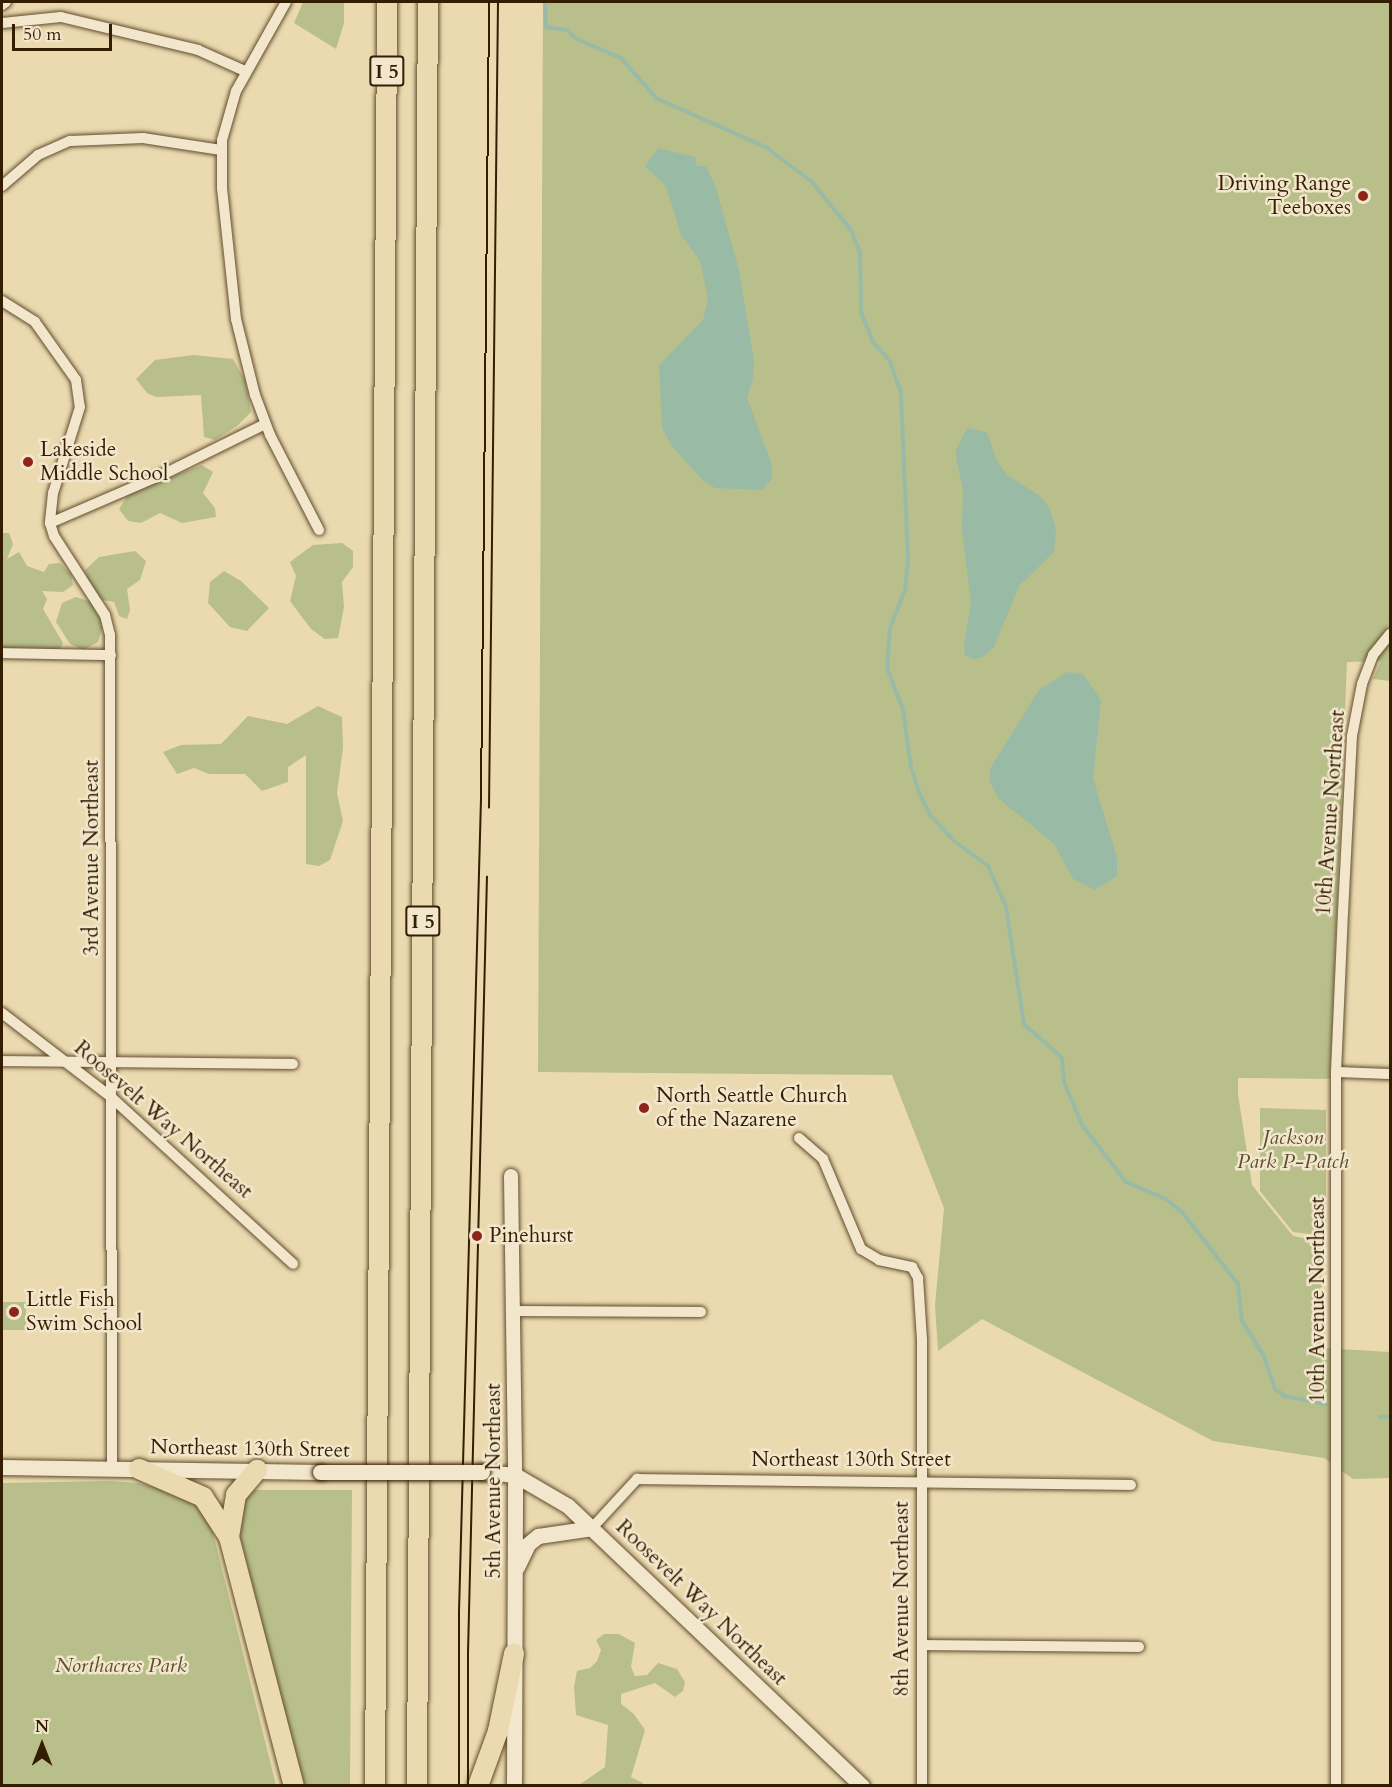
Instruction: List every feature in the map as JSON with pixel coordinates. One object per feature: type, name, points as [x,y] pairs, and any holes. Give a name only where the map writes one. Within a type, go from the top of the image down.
[{"type":"highway","points":[[374,2],[387,141]]},
{"type":"highway","name":"I 5","points":[[375,1785],[387,2]]},
{"type":"highway","name":"I 5","points":[[417,1785],[428,2]]},
{"type":"highway","points":[[429,57],[440,2]]},
{"type":"highway","points":[[139,1469],[203,1497],[229,1537],[294,1785]]},
{"type":"highway","points":[[229,1537],[236,1495],[257,1470]]},
{"type":"highway","points":[[478,1785],[498,1731],[514,1654]]},
{"type":"main road","name":"Northeast 130th Street","points":[[2,1467],[498,1472]]},
{"type":"main road","name":"Roosevelt Way Northeast","points":[[498,1472],[515,1475],[568,1506],[862,1785]]},
{"type":"main road","name":"5th Avenue Northeast","points":[[514,1785],[515,1475]]},
{"type":"main road","points":[[514,1580],[519,1559],[538,1536],[592,1528]]},
{"type":"street","points":[[2,5],[6,2]]},
{"type":"street","points":[[286,2],[245,71],[221,150],[236,319],[265,424],[319,530]]},
{"type":"street","points":[[2,23],[61,17],[198,50],[245,71]]},
{"type":"street","points":[[2,186],[38,155],[70,141],[143,138],[221,150]]},
{"type":"street","points":[[2,301],[21,311],[49,337],[76,380],[80,395],[77,418],[50,506],[50,524],[165,474],[265,424]]},
{"type":"street","name":"3rd Avenue Northeast","points":[[50,524],[54,536],[105,615],[111,655],[112,1468]]},
{"type":"street","name":"10th Avenue Northeast","points":[[1336,1785],[1336,1072],[1352,736],[1366,673],[1373,655],[1390,634]]},
{"type":"street","points":[[2,653],[111,655]]},
{"type":"street","name":"Roosevelt Way Northeast","points":[[2,1013],[111,1097],[293,1264]]},
{"type":"street","points":[[2,1061],[111,1060],[293,1064]]},
{"type":"street","points":[[1336,1072],[1390,1074]]},
{"type":"street","name":"8th Avenue Northeast","points":[[799,1137],[819,1152],[828,1167],[861,1249],[879,1260],[915,1269],[921,1312],[922,1785]]},
{"type":"street","name":"5th Avenue Northeast","points":[[511,1176],[516,1311],[515,1475]]},
{"type":"street","points":[[516,1311],[701,1312]]},
{"type":"street","name":"Northeast 130th Street","points":[[592,1528],[637,1479],[1131,1485]]},
{"type":"street","points":[[922,1645],[1139,1647]]},
{"type":"green space","points":[[303,2],[344,2],[344,23],[336,49],[294,23]]},
{"type":"green space","points":[[543,2],[1390,2],[1390,681],[1373,679],[1381,661],[1347,662],[1330,1079],[1238,1078],[1238,1094],[1252,1185],[1293,1236],[1322,1241],[1322,1348],[1390,1352],[1390,1478],[1353,1479],[1324,1458],[1213,1441],[982,1319],[938,1351],[935,1305],[944,1208],[892,1075],[538,1072]]},
{"type":"green space","points":[[193,355],[233,359],[245,380],[251,412],[237,426],[215,440],[204,437],[201,395],[156,397],[147,393],[136,379],[155,360]]},
{"type":"green space","points":[[202,465],[213,472],[203,493],[215,508],[216,517],[182,523],[160,513],[141,523],[128,521],[119,509],[129,493]]},
{"type":"green space","points":[[2,533],[9,533],[13,544],[7,559],[19,552],[27,566],[44,572],[49,564],[60,563],[71,574],[73,585],[63,592],[42,591],[47,599],[43,609],[63,643],[59,651],[2,651]]},
{"type":"green space","points":[[342,543],[353,551],[353,567],[342,582],[344,607],[338,638],[325,639],[311,629],[290,601],[296,576],[290,562],[313,545]]},
{"type":"green space","points":[[135,551],[146,561],[140,580],[127,589],[130,610],[127,619],[119,616],[114,602],[103,600],[90,588],[85,570],[99,557]]},
{"type":"green space","points":[[224,571],[241,581],[269,608],[247,631],[230,627],[208,603],[210,582]]},
{"type":"green space","points":[[76,597],[91,602],[103,625],[98,642],[83,650],[70,644],[56,622],[62,603]]},
{"type":"green space","points":[[318,706],[342,717],[343,748],[337,793],[343,821],[330,860],[319,866],[306,864],[306,755],[288,767],[288,782],[262,791],[245,774],[209,774],[194,768],[177,774],[163,752],[181,745],[221,744],[248,716],[287,724]]},
{"type":"green space","name":"Jackson Park P-Patch","points":[[1260,1108],[1326,1110],[1326,1236],[1293,1232],[1260,1191]]},
{"type":"green space","name":"Little Fish Swim School","points":[[2,1302],[26,1302],[26,1330],[2,1330]]},
{"type":"green space","name":"Northacres Park","points":[[109,1481],[138,1483],[187,1496],[210,1521],[276,1785],[2,1785],[2,1483]]},
{"type":"green space","points":[[248,1490],[352,1490],[350,1785],[303,1785],[237,1525]]},
{"type":"green space","points":[[604,1634],[619,1634],[635,1643],[631,1667],[635,1676],[647,1675],[658,1663],[677,1669],[685,1682],[683,1691],[675,1697],[655,1683],[621,1694],[621,1704],[634,1714],[645,1730],[631,1777],[643,1783],[642,1785],[579,1785],[605,1767],[608,1725],[576,1715],[574,1687],[577,1671],[590,1668],[597,1661],[601,1650],[596,1640]]},
{"type":"shaded area","points":[[658,148],[695,157],[697,166],[706,166],[716,188],[739,270],[754,361],[753,379],[747,398],[772,465],[772,479],[762,490],[715,488],[703,481],[672,446],[662,428],[659,365],[703,320],[708,299],[700,261],[681,235],[666,186],[645,166]]},
{"type":"shaded area","points":[[967,428],[987,432],[996,459],[1007,475],[1040,496],[1050,509],[1056,529],[1054,552],[1019,586],[994,647],[983,657],[974,659],[965,656],[964,644],[971,603],[962,530],[963,490],[955,452]]},
{"type":"shaded area","points":[[1067,672],[1083,674],[1101,700],[1093,778],[1117,857],[1117,876],[1095,890],[1073,879],[1054,844],[998,798],[989,780],[991,767],[1039,690]]},
{"type":"waterway","points":[[545,2],[546,27],[567,30],[577,39],[621,58],[656,98],[767,148],[812,182],[851,230],[860,252],[861,312],[873,342],[890,361],[901,393],[908,561],[905,590],[890,628],[887,668],[903,710],[911,767],[920,795],[930,815],[954,841],[988,866],[1006,907],[1024,1024],[1062,1058],[1064,1082],[1082,1125],[1126,1182],[1166,1199],[1182,1212],[1238,1284],[1242,1321],[1263,1354],[1275,1389],[1285,1396],[1325,1404]]},
{"type":"waterway","points":[[1380,1417],[1390,1417]]},
{"type":"tram line","points":[[459,1786],[459,1612],[481,799],[489,2]]},
{"type":"tram line","points":[[489,808],[498,2]]},
{"type":"tram line","points":[[468,1786],[468,1653],[487,877]]},
{"type":"place","name":"Driving Range Teeboxes","points":[[1363,196]]},
{"type":"place","name":"Lakeside Middle School","points":[[28,462]]},
{"type":"place","name":"North Seattle Church of the Nazarene","points":[[644,1108]]},
{"type":"place","name":"Pinehurst","points":[[477,1236]]},
{"type":"place","name":"Little Fish Swim School","points":[[14,1312]]}]
